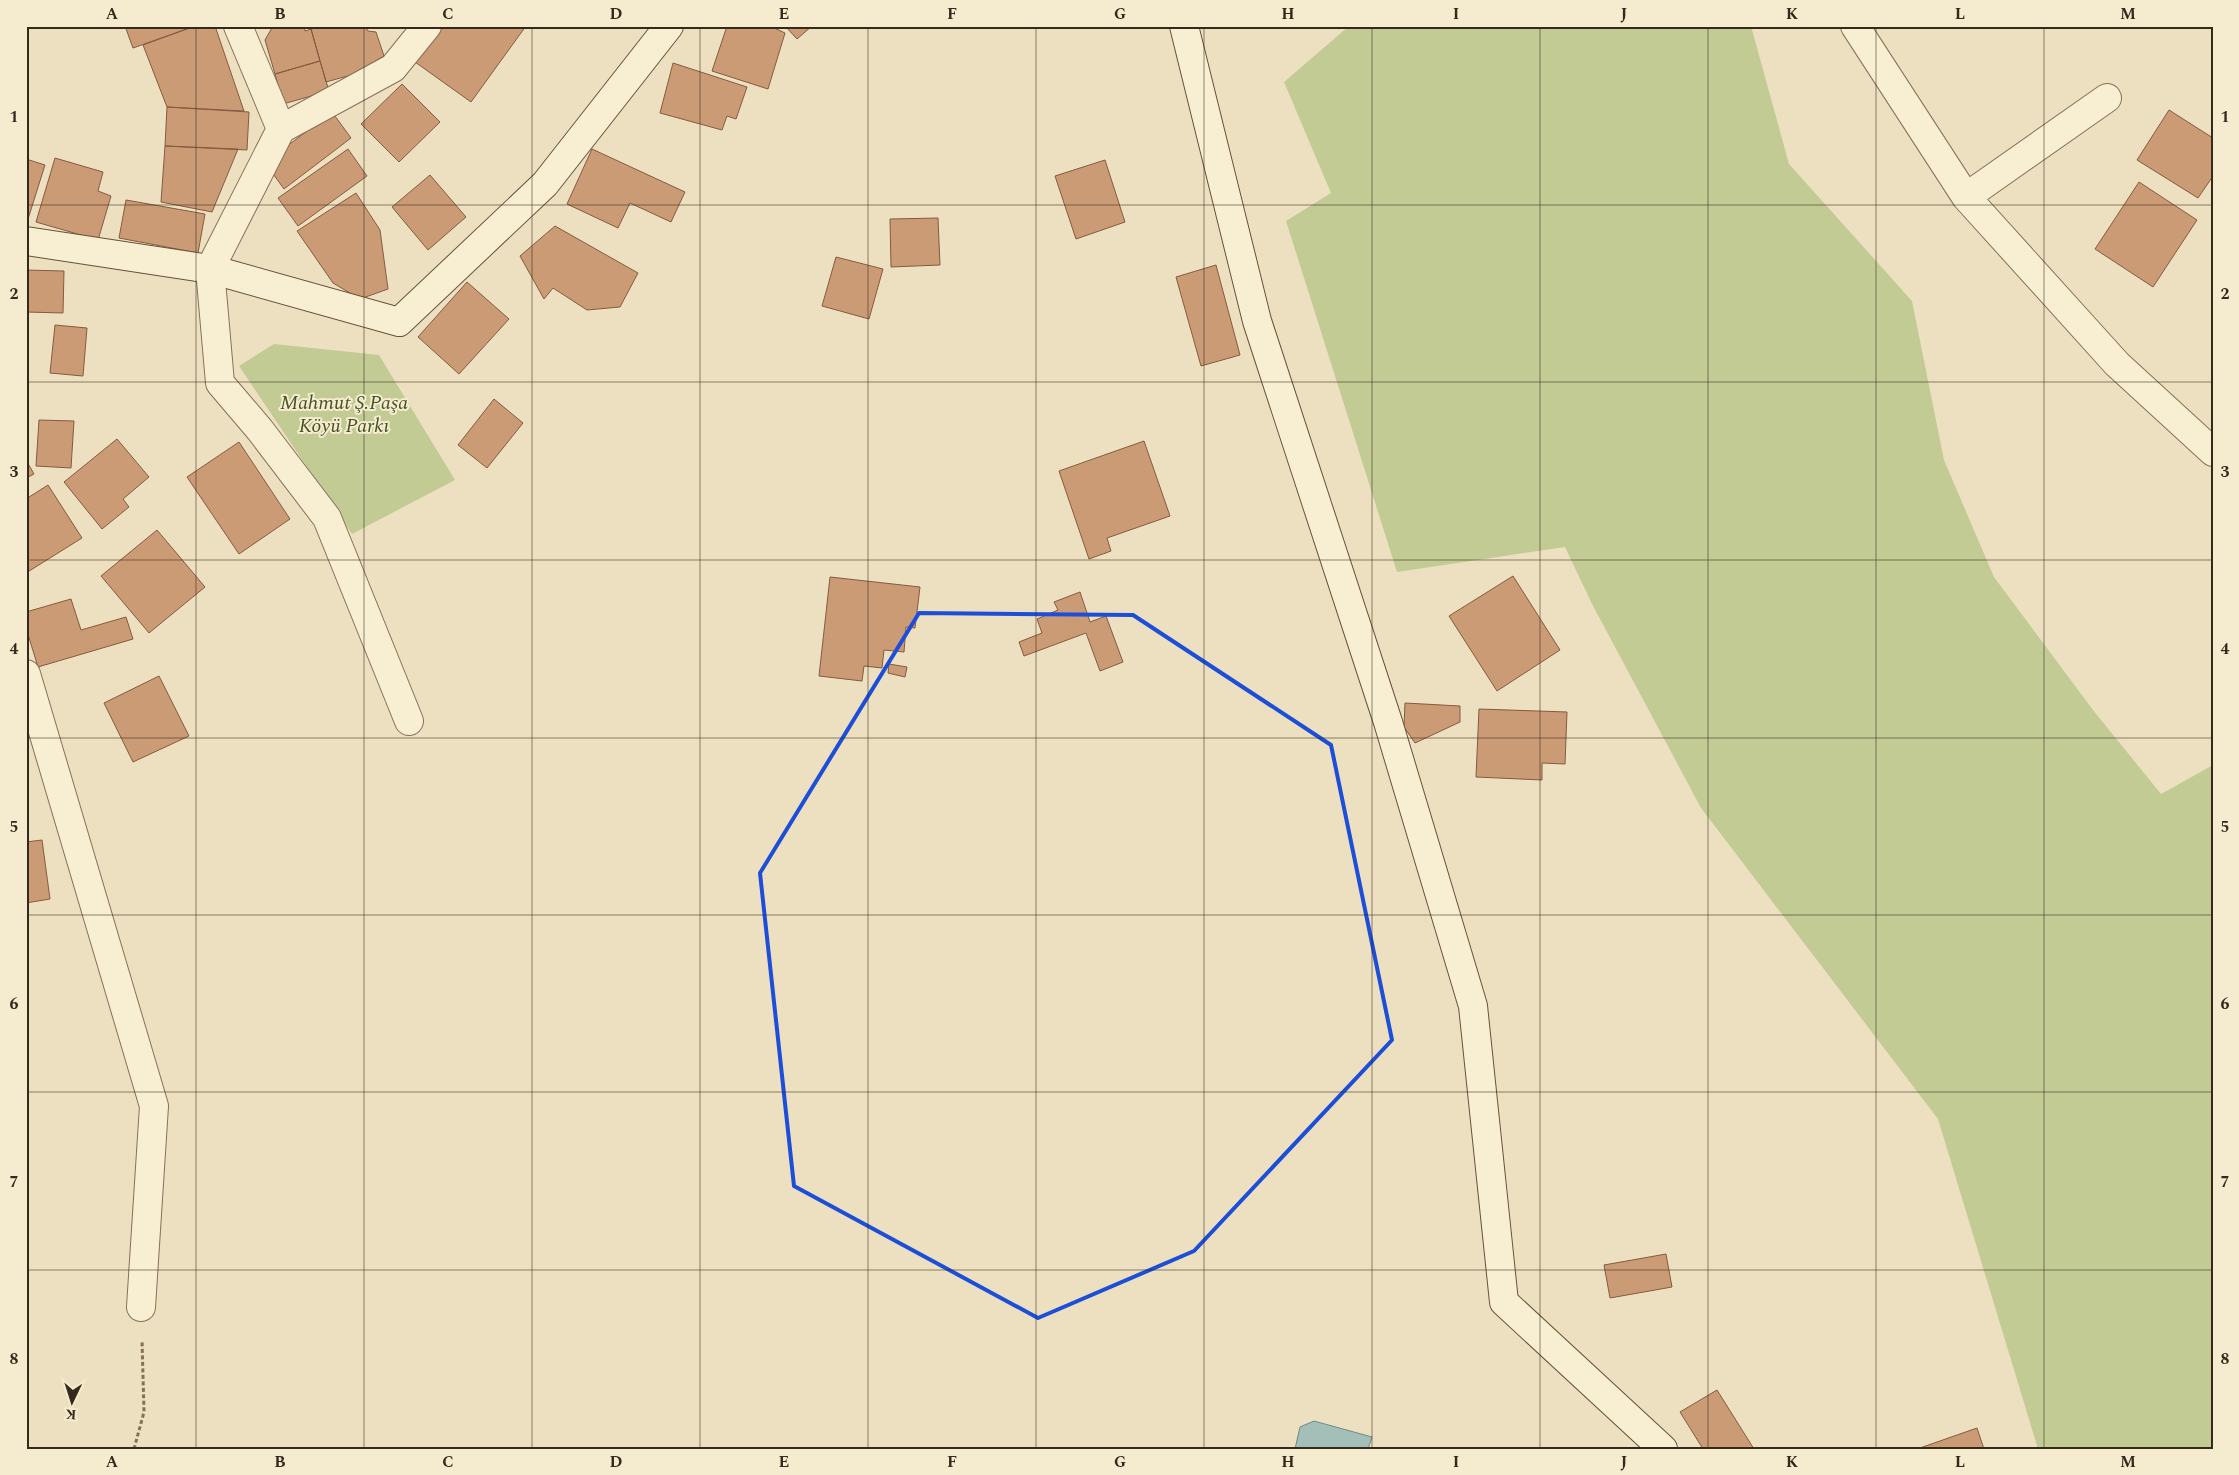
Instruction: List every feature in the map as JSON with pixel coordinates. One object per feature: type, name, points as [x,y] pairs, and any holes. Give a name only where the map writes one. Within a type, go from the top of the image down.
[{"type":"street","points":[[238,26],[281,129]]},
{"type":"street","points":[[409,720],[327,518],[260,430],[220,383],[210,269],[281,129],[393,68],[428,26]]},
{"type":"street","points":[[26,241],[210,269],[399,322],[545,184],[669,26]]},
{"type":"street","points":[[1184,26],[1258,321],[1388,722],[1473,1006],[1504,1302],[1663,1449]]},
{"type":"street","points":[[1855,26],[1966,197],[2117,364],[2213,452]]},
{"type":"street","points":[[1966,197],[2107,98]]},
{"type":"street","points":[[26,674],[154,1106],[141,1307]]},
{"type":"path","points":[[134,1449],[144,1412],[141,1307]]},
{"type":"highlighted area","points":[[919,613],[1133,615],[1331,745],[1392,1040],[1194,1251],[1038,1318],[794,1186],[760,873]]},
{"type":"green space","points":[[1349,26],[1751,26],[1789,164],[1912,301],[1944,460],[1994,577],[2093,710],[2161,794],[2213,765],[2213,1449],[2038,1449],[1938,1119],[1701,808],[1592,604],[1565,547],[1397,572],[1286,221],[1331,193],[1284,82]]},
{"type":"green space","name":"Mahmut Ş.Paşa Köyü Parkı","points":[[274,344],[379,355],[455,480],[352,534],[239,366]]},
{"type":"water","points":[[1314,1421],[1372,1437],[1368,1449],[1295,1449],[1300,1427]]},
{"type":"building","points":[[125,26],[195,26],[133,48]]},
{"type":"building","points":[[195,26],[215,26],[244,111],[167,107],[143,45]]},
{"type":"building","points":[[273,26],[304,26],[305,31],[311,29],[320,61],[275,74],[265,40]]},
{"type":"building","points":[[324,26],[365,26],[368,31],[376,32],[384,56],[351,75],[326,82],[311,29]]},
{"type":"building","points":[[441,26],[526,26],[471,102],[415,62]]},
{"type":"building","points":[[727,26],[770,26],[785,33],[768,89],[712,71]]},
{"type":"building","points":[[785,26],[812,26],[797,39]]},
{"type":"building","points":[[320,61],[329,91],[283,104],[275,74]]},
{"type":"building","points":[[673,63],[747,87],[736,119],[727,116],[722,130],[660,113]]},
{"type":"building","points":[[402,84],[440,122],[399,162],[361,124]]},
{"type":"building","points":[[167,107],[249,112],[247,150],[165,146]]},
{"type":"building","points":[[2169,110],[2213,138],[2213,176],[2198,198],[2137,160]]},
{"type":"building","points":[[332,112],[351,138],[284,189],[271,171],[278,153]]},
{"type":"building","points":[[165,146],[238,149],[212,212],[161,202]]},
{"type":"building","points":[[348,149],[367,176],[298,226],[278,198]]},
{"type":"building","points":[[592,149],[685,192],[671,222],[630,203],[618,228],[567,204]]},
{"type":"building","points":[[55,158],[103,172],[98,191],[111,196],[98,240],[36,222]]},
{"type":"building","points":[[26,159],[45,165],[28,219],[26,218]]},
{"type":"building","points":[[1105,160],[1125,222],[1076,239],[1055,176]]},
{"type":"building","points":[[430,175],[466,217],[428,250],[392,207]]},
{"type":"building","points":[[2139,182],[2197,220],[2153,287],[2095,249]]},
{"type":"building","points":[[356,193],[380,230],[388,289],[360,299],[333,283],[297,231]]},
{"type":"building","points":[[126,200],[205,214],[198,253],[119,238]]},
{"type":"building","points":[[938,218],[940,265],[891,267],[890,219]]},
{"type":"building","points":[[555,226],[638,273],[620,307],[587,310],[553,288],[544,299],[520,256]]},
{"type":"building","points":[[836,257],[883,269],[869,319],[822,306]]},
{"type":"building","points":[[1216,265],[1240,355],[1201,366],[1176,277]]},
{"type":"building","points":[[26,270],[64,271],[63,313],[26,312]]},
{"type":"building","points":[[467,282],[509,319],[459,374],[418,337]]},
{"type":"building","points":[[55,325],[87,328],[83,376],[50,373]]},
{"type":"building","points":[[494,399],[523,423],[487,468],[458,445]]},
{"type":"building","points":[[39,420],[74,421],[71,468],[36,466]]},
{"type":"building","points":[[117,439],[149,477],[123,499],[129,507],[102,529],[64,482]]},
{"type":"building","points":[[1144,441],[1170,516],[1107,538],[1111,551],[1089,559],[1059,471]]},
{"type":"building","points":[[239,442],[290,519],[239,554],[187,477]]},
{"type":"building","points":[[26,460],[34,474],[26,478]]},
{"type":"building","points":[[48,485],[82,538],[26,573],[26,499]]},
{"type":"building","points":[[157,530],[205,587],[149,633],[101,576]]},
{"type":"building","points":[[1513,576],[1560,650],[1497,691],[1449,616]]},
{"type":"building","points":[[830,577],[920,587],[915,628],[906,627],[904,652],[884,650],[882,668],[864,666],[862,681],[819,676]]},
{"type":"building","points":[[1080,592],[1090,622],[1106,616],[1123,662],[1100,671],[1086,633],[1024,656],[1019,642],[1042,633],[1037,619],[1058,610],[1054,602]]},
{"type":"building","points":[[71,599],[81,630],[126,617],[133,639],[38,667],[26,628],[26,612]]},
{"type":"building","points":[[889,664],[907,667],[905,677],[888,673]]},
{"type":"building","points":[[159,676],[189,736],[133,762],[104,703]]},
{"type":"building","points":[[1405,703],[1460,706],[1460,722],[1415,743],[1404,727]]},
{"type":"building","points":[[1479,709],[1567,712],[1565,764],[1542,763],[1542,780],[1476,777]]},
{"type":"building","points":[[42,840],[50,899],[26,903],[26,842]]},
{"type":"building","points":[[1666,1254],[1672,1287],[1610,1298],[1604,1265]]},
{"type":"building","points":[[1717,1390],[1754,1449],[1703,1449],[1680,1412]]},
{"type":"building","points":[[1977,1428],[1984,1449],[1917,1449]]}]
